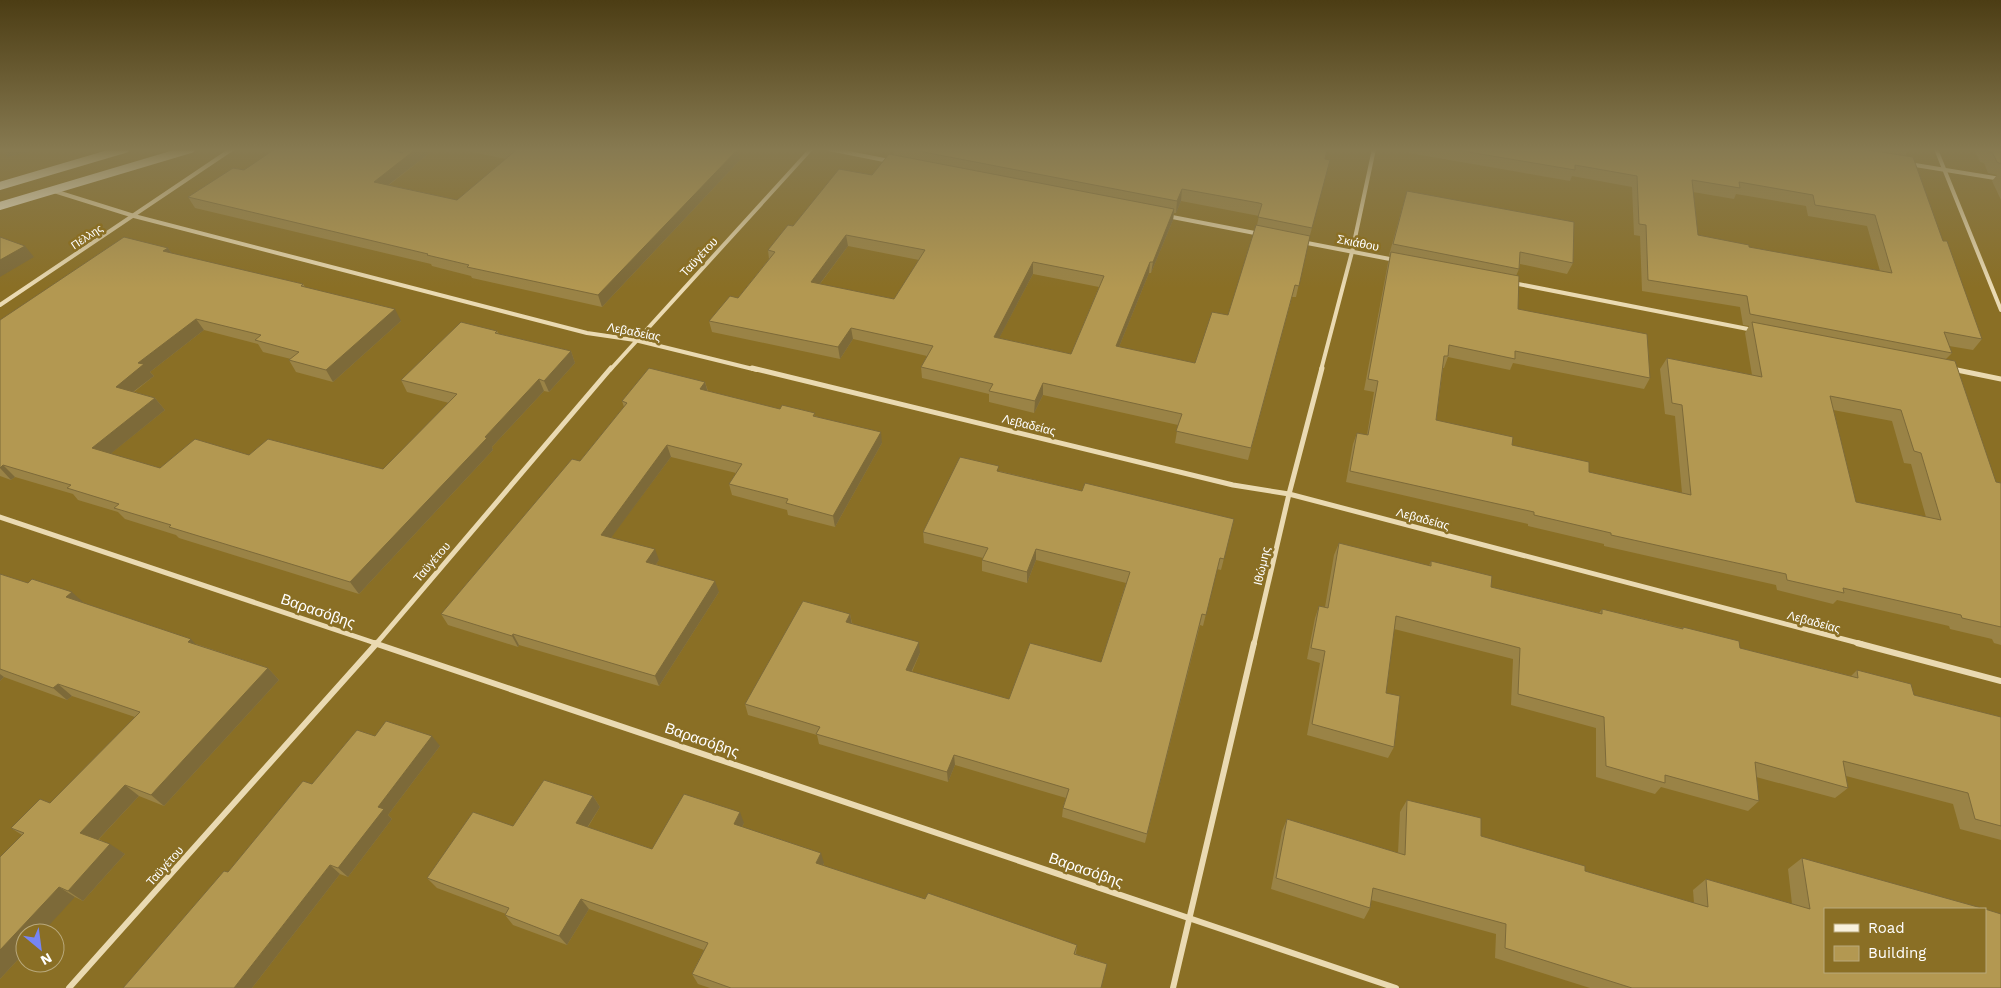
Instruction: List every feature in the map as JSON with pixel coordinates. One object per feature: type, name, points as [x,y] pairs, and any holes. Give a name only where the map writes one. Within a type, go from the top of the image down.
[{"type":"main road","points":[[0,206],[35,195]]},
{"type":"street","name":"Λεβαδείας","points":[[67,195],[134,216],[587,333],[635,340],[1233,485],[1289,494],[2001,681]]},
{"type":"street","name":"Πέλλης","points":[[0,305],[165,195]]},
{"type":"street","name":"Ταϋγέτου","points":[[69,988],[376,644],[635,340],[769,195]]},
{"type":"street","name":"Ιθώμης","points":[[1173,988],[1289,494],[1352,252],[1364,195]]},
{"type":"street","points":[[1953,195],[2001,310]]},
{"type":"street","points":[[1158,214],[1265,235]]},
{"type":"street","name":"Σκιάθου","points":[[1294,240],[1400,261]]},
{"type":"street","points":[[1507,282],[1759,332]]},
{"type":"street","points":[[1943,368],[2001,379]]},
{"type":"street","name":"Βαρασόβης","points":[[0,518],[1396,988]]},
{"type":"building","points":[[191,195],[434,195],[457,200],[463,195],[694,195],[598,295],[467,267],[469,265],[428,254],[188,197]]},
{"type":"building","points":[[818,195],[1102,195],[1174,209],[1116,346],[1195,363],[1212,312],[1228,315],[1256,225],[1310,236],[1299,286],[1295,285],[1251,448],[1176,431],[1182,414],[1043,383],[1035,401],[989,391],[993,384],[921,367],[933,346],[851,328],[838,347],[709,321],[730,296],[738,298],[775,252],[768,250],[788,225],[793,226]],"holes":[[[846,235],[925,250],[894,299],[811,282]],[[1033,262],[1104,276],[1071,354],[994,337]]]},
{"type":"building","points":[[1147,195],[1179,195],[1177,201]]},
{"type":"building","points":[[1216,195],[1321,195],[1312,228],[1258,217],[1262,204]]},
{"type":"building","points":[[1406,195],[1429,195],[1574,222],[1573,263],[1520,252],[1519,269],[1393,244]]},
{"type":"building","points":[[1638,195],[1694,195],[1698,235],[1749,245],[1749,247],[1892,273],[1875,215],[1815,205],[1813,195],[1927,195],[1943,241],[1947,241],[1982,339],[1944,332],[1952,353],[1750,314],[1747,296],[1648,280],[1646,225],[1639,224]]},
{"type":"building","points":[[0,237],[25,246],[0,260]]},
{"type":"building","points":[[124,237],[168,248],[163,251],[303,284],[301,286],[395,309],[326,370],[289,360],[299,352],[255,340],[261,335],[196,319],[138,363],[144,364],[116,387],[155,398],[92,448],[160,468],[195,439],[249,455],[268,439],[383,469],[457,394],[401,380],[461,322],[497,331],[495,333],[571,351],[544,381],[539,379],[485,437],[487,438],[350,582],[169,527],[171,525],[114,508],[119,504],[67,488],[71,485],[3,465],[0,468],[0,320]]},
{"type":"building","points":[[1391,252],[1519,276],[1518,309],[1647,334],[1650,378],[1515,351],[1515,359],[1449,345],[1448,356],[1444,356],[1436,420],[1513,437],[1512,445],[1589,462],[1589,472],[1691,495],[1682,405],[1672,403],[1667,358],[1762,377],[1752,322],[1955,361],[1996,482],[2001,483],[2001,627],[1962,618],[1961,615],[1843,588],[1844,593],[1787,580],[1786,574],[1611,535],[1611,533],[1534,515],[1534,512],[1350,471],[1357,433],[1368,435],[1378,381],[1368,379]],"holes":[[[1830,396],[1901,410],[1914,451],[1921,453],[1941,520],[1856,502]]]},
{"type":"building","points":[[649,368],[705,382],[700,389],[780,409],[782,405],[815,413],[813,416],[881,432],[833,516],[786,503],[788,499],[729,484],[742,464],[667,445],[601,535],[655,549],[646,562],[715,581],[655,676],[441,614],[572,459],[580,461],[627,403],[622,401]]},
{"type":"building","points":[[960,457],[999,466],[997,471],[1082,491],[1085,483],[1234,519],[1224,559],[1220,558],[1206,615],[1202,614],[1147,834],[1063,808],[1069,789],[954,755],[947,772],[816,734],[820,727],[745,704],[803,601],[850,614],[846,622],[919,642],[906,670],[1009,699],[1030,643],[1101,662],[1130,572],[1036,549],[1027,572],[982,560],[988,548],[923,532]]},
{"type":"building","points":[[1339,543],[1431,566],[1431,561],[1492,576],[1491,587],[1602,614],[1602,609],[1683,629],[1683,627],[1739,641],[1740,648],[1858,678],[1857,670],[1911,684],[1914,695],[2001,717],[2001,826],[1975,819],[1968,793],[1843,761],[1848,788],[1755,762],[1759,801],[1665,775],[1665,783],[1606,766],[1604,717],[1518,694],[1520,648],[1396,616],[1386,693],[1400,696],[1394,747],[1312,724],[1325,651],[1311,648],[1319,606],[1328,608]]},
{"type":"building","points":[[0,574],[28,583],[32,579],[72,592],[66,597],[191,639],[188,642],[268,668],[151,795],[125,785],[80,833],[110,844],[68,891],[59,887],[25,923],[15,923],[15,934],[0,950],[0,857],[24,833],[11,828],[40,799],[50,803],[140,712],[58,684],[53,688],[0,669]]},
{"type":"building","points":[[386,721],[432,736],[378,807],[384,809],[338,868],[330,865],[234,988],[123,988],[224,871],[228,872],[303,781],[312,784],[357,730],[375,736]]},
{"type":"building","points":[[544,780],[593,796],[576,823],[652,849],[684,794],[740,812],[734,824],[821,853],[816,863],[925,899],[928,893],[1077,945],[1074,954],[1107,964],[1101,988],[731,988],[692,974],[708,943],[581,899],[559,936],[505,915],[509,908],[427,878],[473,812],[513,826]]},
{"type":"building","points":[[1407,800],[1481,818],[1481,836],[1585,866],[1585,871],[1708,907],[1706,879],[1810,909],[1802,858],[1981,908],[1824,908],[1824,973],[1986,973],[1986,909],[2001,914],[2001,988],[1632,988],[1505,948],[1506,924],[1373,888],[1370,908],[1276,878],[1287,819],[1405,855]]}]
